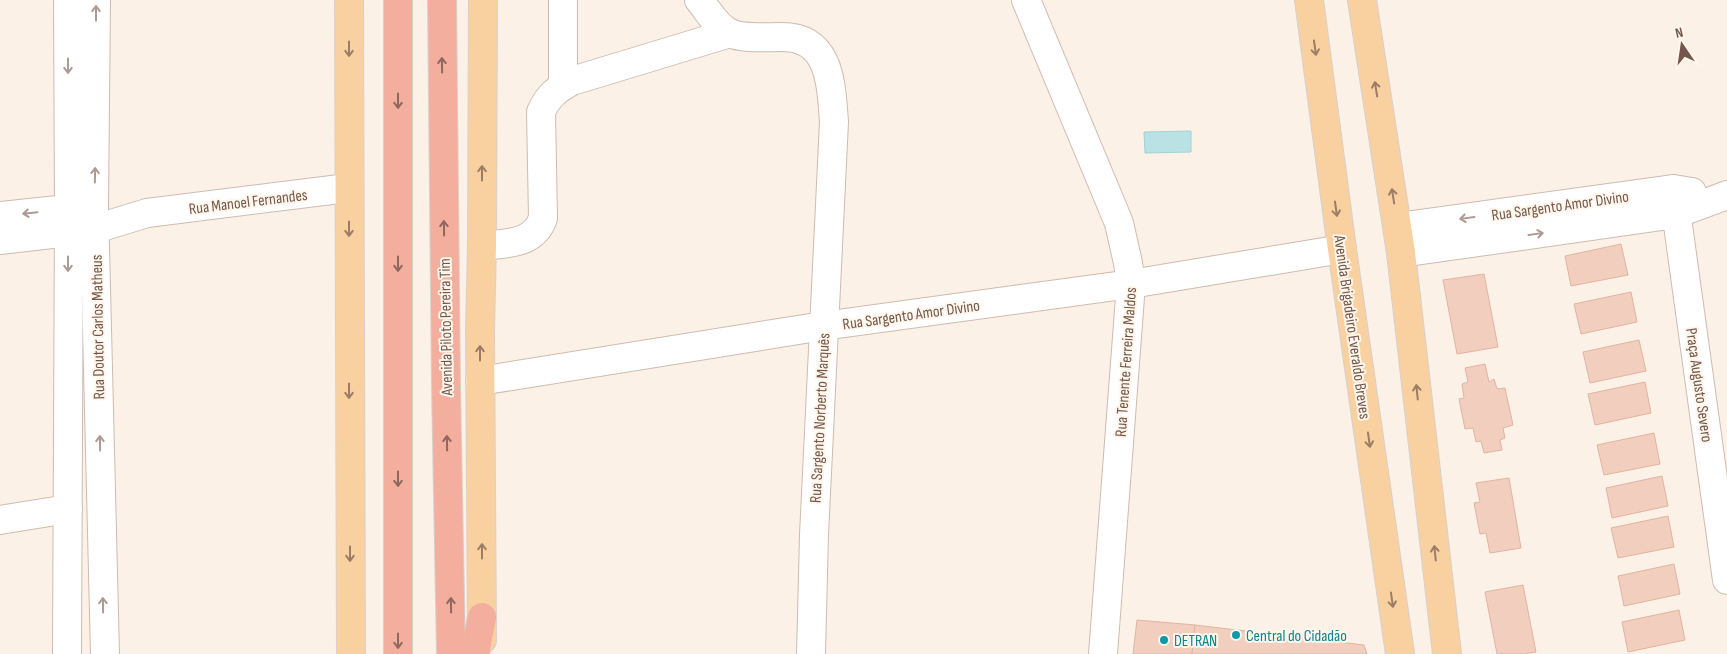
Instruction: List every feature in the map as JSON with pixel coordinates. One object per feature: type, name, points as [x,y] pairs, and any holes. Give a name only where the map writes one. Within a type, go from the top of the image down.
[{"type":"highway","points":[[398,0],[398,654]]},
{"type":"highway","name":"Avenida Piloto Pereira Tim","points":[[442,0],[451,654]]},
{"type":"highway","points":[[475,654],[482,617]]},
{"type":"main road","points":[[349,0],[348,188],[351,654]]},
{"type":"main road","points":[[482,654],[480,381],[483,0]]},
{"type":"main road","points":[[1310,9],[1332,0]]},
{"type":"main road","points":[[1356,2],[1400,240],[1447,654]]},
{"type":"main road","name":"Avenida Brigadeiro Everaldo Breves","points":[[1310,9],[1400,654]]},
{"type":"street","name":"Rua Doutor Carlos Matheus","points":[[68,0],[68,96],[98,373],[105,654]]},
{"type":"street","name":"Rua Doutor Carlos Matheus","points":[[67,654],[68,374],[82,219],[96,95],[96,0]]},
{"type":"street","points":[[563,0],[563,86]]},
{"type":"street","points":[[699,0],[717,23],[730,33]]},
{"type":"street","name":"Rua Tenente Ferreira Maldos","points":[[1026,0],[1119,223],[1131,284],[1103,654]]},
{"type":"street","points":[[482,246],[520,241],[531,236],[539,229],[542,218],[541,112],[545,101],[554,91],[572,81],[730,33]]},
{"type":"street","name":"Rua Sargento Norberto Marquês","points":[[730,33],[756,38],[788,37],[814,48],[822,58],[828,72],[834,122],[823,326],[811,654]]},
{"type":"street","points":[[68,96],[96,95]]},
{"type":"street","name":"Rua Manoel Fernandes","points":[[0,216],[82,219],[147,213],[348,188]]},
{"type":"street","name":"Rua Sargento Amor Divino","points":[[1400,240],[1725,195]]},
{"type":"street","name":"Praça Augusto Severo","points":[[1675,202],[1727,580]]},
{"type":"street","name":"Rua Manoel Fernandes","points":[[0,240],[82,219]]},
{"type":"street","name":"Rua Sargento Amor Divino","points":[[480,381],[823,326],[1131,284],[1342,249]]},
{"type":"street","points":[[68,374],[98,373]]},
{"type":"street","points":[[0,520],[68,509]]},
{"type":"street","points":[[67,553],[102,550]]},
{"type":"water","points":[[1191,131],[1191,152],[1145,153],[1144,132]]},
{"type":"building","points":[[1621,244],[1628,275],[1571,286],[1565,256]]},
{"type":"building","points":[[1484,274],[1498,347],[1457,354],[1443,280]]},
{"type":"building","points":[[1631,292],[1637,322],[1581,334],[1574,304]]},
{"type":"building","points":[[1639,340],[1646,371],[1590,383],[1583,352]]},
{"type":"building","points":[[1485,364],[1489,382],[1494,379],[1497,389],[1505,388],[1513,425],[1503,428],[1505,438],[1500,440],[1502,450],[1484,453],[1481,441],[1476,442],[1473,428],[1465,429],[1459,399],[1464,398],[1462,384],[1468,382],[1465,368]]},
{"type":"building","points":[[1645,382],[1651,413],[1595,425],[1588,394]]},
{"type":"building","points":[[1654,433],[1660,464],[1604,475],[1597,445]]},
{"type":"building","points":[[1662,476],[1668,506],[1612,518],[1606,488]]},
{"type":"building","points":[[1509,478],[1521,548],[1490,553],[1486,533],[1480,534],[1474,503],[1480,502],[1476,483]]},
{"type":"building","points":[[1668,516],[1674,547],[1618,558],[1611,528]]},
{"type":"building","points":[[1674,564],[1680,594],[1624,606],[1618,576]]},
{"type":"building","points":[[1523,585],[1536,652],[1497,654],[1485,592]]},
{"type":"building","points":[[1679,610],[1685,640],[1628,652],[1622,622]]},
{"type":"building","name":"DETRAN","points":[[1137,620],[1195,625],[1192,654],[1133,654]]},
{"type":"building","name":"Central do Cidadão","points":[[1195,625],[1364,645],[1367,654],[1192,654]]},
{"type":"place","name":"Central do Cidadão","points":[[1236,635]]},
{"type":"place","name":"DETRAN","points":[[1164,640]]}]
